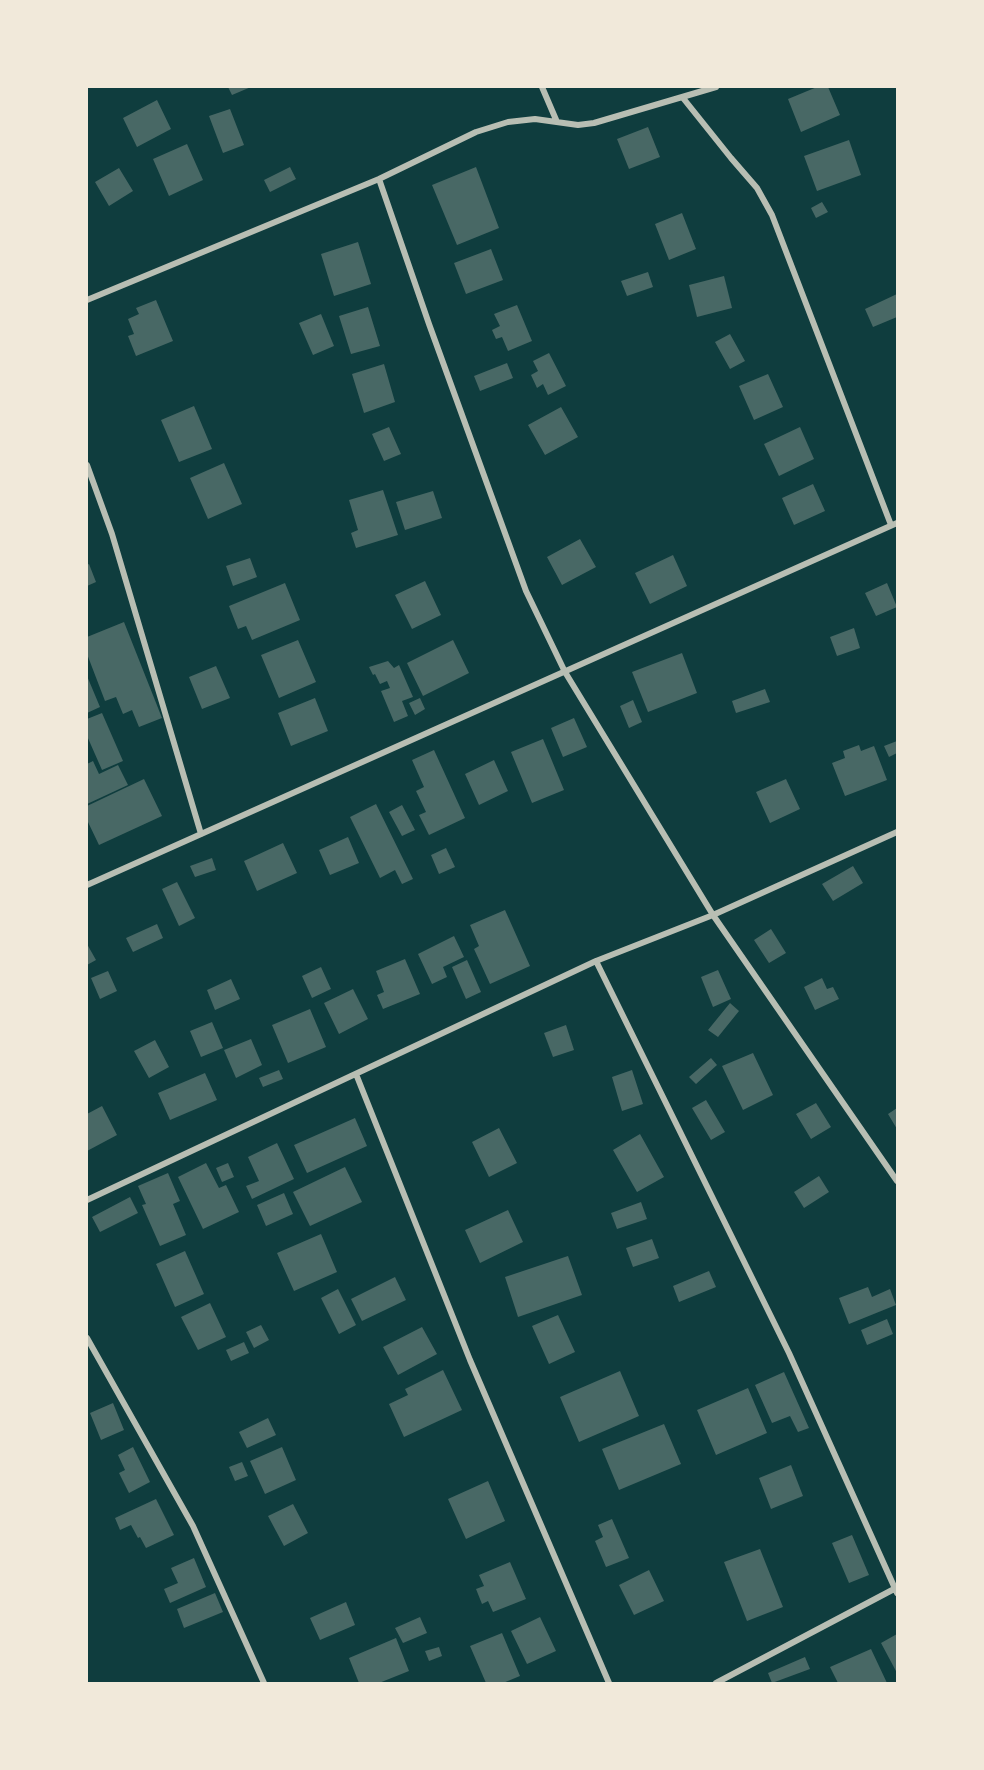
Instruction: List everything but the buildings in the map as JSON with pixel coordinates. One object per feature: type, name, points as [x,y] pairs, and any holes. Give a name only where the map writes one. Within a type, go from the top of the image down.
[{"type":"street","points":[[542,87],[556,122]]},
{"type":"street","points":[[87,300],[379,179],[476,132],[508,122],[535,119],[578,125],[594,123],[716,87]]},
{"type":"street","points":[[87,885],[894,524],[772,215],[757,188],[683,98]]},
{"type":"street","points":[[379,179],[526,591],[565,672],[713,915],[897,1181]]},
{"type":"street","points":[[87,465],[112,534],[201,834]]},
{"type":"street","points":[[87,1200],[596,961],[713,915],[897,832]]},
{"type":"street","points":[[596,961],[789,1353],[896,1590],[716,1683]]},
{"type":"street","points":[[356,1074],[470,1360],[609,1683]]},
{"type":"street","points":[[87,1338],[193,1526],[264,1683]]}]
